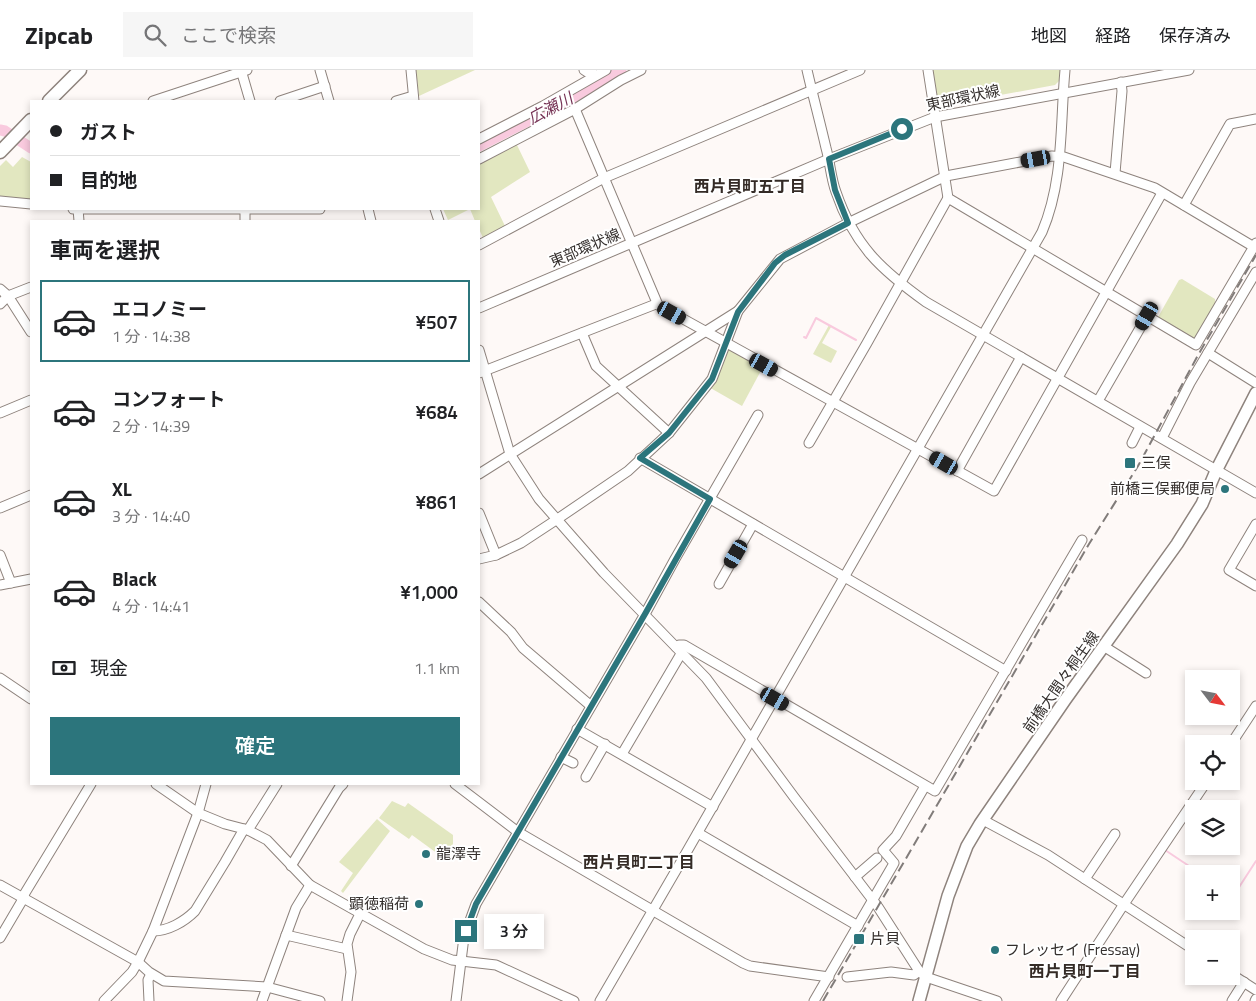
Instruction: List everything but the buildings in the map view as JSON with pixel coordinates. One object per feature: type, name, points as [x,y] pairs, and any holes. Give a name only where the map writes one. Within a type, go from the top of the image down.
[{"type":"highway","points":[[50,100],[80,70]]},
{"type":"highway","points":[[4,145],[27,127]]},
{"type":"main road","name":"前橋大間々桐生線","points":[[919,1001],[923,974],[956,872],[967,846],[1065,700],[1182,536],[1202,504],[1216,471],[1256,393]]},
{"type":"street","points":[[320,70],[329,100]]},
{"type":"street","points":[[411,70],[413,99]]},
{"type":"street","points":[[584,70],[587,72],[592,70]]},
{"type":"street","points":[[480,138],[543,106],[606,70]]},
{"type":"street","points":[[480,158],[575,109],[621,80],[641,70]]},
{"type":"street","points":[[807,70],[835,190],[848,223],[874,260],[900,284],[926,302],[1256,493]]},
{"type":"street","points":[[480,245],[604,178],[860,70]]},
{"type":"street","points":[[809,442],[948,198],[928,70]]},
{"type":"street","points":[[600,1001],[1042,232],[1056,189],[1065,70]]},
{"type":"street","name":"東部環状線","points":[[480,308],[829,159],[935,117],[1188,70]]},
{"type":"street","points":[[156,100],[243,71],[250,100]]},
{"type":"street","points":[[1115,173],[1122,91],[1121,82]]},
{"type":"street","points":[[285,100],[325,86]]},
{"type":"street","points":[[575,109],[656,304],[994,491],[1162,193]]},
{"type":"street","points":[[1184,205],[1230,124],[1256,119]]},
{"type":"street","points":[[480,559],[496,555],[521,543],[556,520],[628,471],[669,433],[712,379],[724,343],[738,312],[780,259],[848,223],[946,176],[1060,156],[1115,173],[1154,188],[1255,245],[1196,344],[1106,293],[948,198]]},
{"type":"street","points":[[0,201],[30,204]]},
{"type":"street","points":[[1162,438],[1190,383],[1256,272]]},
{"type":"street","points":[[0,304],[8,296],[30,287]]},
{"type":"street","points":[[0,289],[8,296],[30,330]]},
{"type":"street","points":[[482,372],[656,304]]},
{"type":"street","points":[[480,473],[706,332],[730,314],[738,312]]},
{"type":"street","points":[[1098,401],[1147,316]]},
{"type":"street","points":[[582,333],[594,364],[669,433]]},
{"type":"street","points":[[1208,353],[1256,383]]},
{"type":"street","points":[[480,357],[482,372],[510,454],[539,499],[604,573],[706,678],[872,900],[923,974]]},
{"type":"street","points":[[957,471],[1021,358]]},
{"type":"street","points":[[0,413],[30,400]]},
{"type":"street","points":[[456,1001],[464,937],[473,910],[758,415]]},
{"type":"street","points":[[1132,443],[1139,430]]},
{"type":"street","points":[[640,458],[1006,671]]},
{"type":"street","points":[[0,508],[30,495]]},
{"type":"street","points":[[480,515],[496,555]]},
{"type":"street","points":[[718,584],[753,524]]},
{"type":"street","points":[[1256,524],[1229,570],[1256,586]]},
{"type":"street","points":[[622,754],[679,650],[679,645],[684,645],[934,791],[1082,540]]},
{"type":"street","points":[[0,555],[11,583]]},
{"type":"street","points":[[0,585],[30,579]]},
{"type":"street","points":[[480,603],[511,632],[523,648],[591,706]]},
{"type":"street","points":[[1105,646],[1146,673]]},
{"type":"street","points":[[0,678],[30,698]]},
{"type":"street","points":[[1237,735],[1256,706]]},
{"type":"street","points":[[577,729],[713,807]]},
{"type":"street","points":[[586,777],[605,744]]},
{"type":"street","points":[[561,757],[573,763]]},
{"type":"street","points":[[0,938],[90,785]]},
{"type":"street","points":[[157,785],[198,813],[216,821],[246,829],[271,842],[291,866],[310,884],[424,949],[452,960],[496,965],[574,1001]]},
{"type":"street","points":[[104,1001],[132,972],[153,931],[198,813],[206,785]]},
{"type":"street","points":[[153,931],[175,925],[195,911],[246,829],[277,785]]},
{"type":"street","points":[[291,866],[342,785]]},
{"type":"street","points":[[455,785],[518,832],[746,964],[829,977]]},
{"type":"street","points":[[814,1001],[894,864],[883,850],[896,836],[925,786]]},
{"type":"street","points":[[1061,1001],[1201,790]]},
{"type":"street","points":[[983,820],[1048,855],[1185,944]]},
{"type":"street","points":[[698,833],[858,926]]},
{"type":"street","points":[[1085,879],[1115,834]]},
{"type":"street","points":[[855,877],[877,858]]},
{"type":"street","points":[[262,1001],[298,903],[310,884]]},
{"type":"street","points":[[0,885],[138,962],[151,974],[168,982],[267,987],[320,1001]]},
{"type":"street","points":[[347,1001],[352,972],[347,949],[348,940],[360,914]]},
{"type":"street","points":[[286,935],[347,949]]},
{"type":"street","points":[[847,977],[891,972],[923,974],[997,1001]]},
{"type":"street","points":[[149,1001],[148,980],[151,974]]},
{"type":"street","points":[[1240,980],[1256,990]]},
{"type":"street","points":[[1232,1001],[1244,982]]},
{"type":"green space","points":[[416,70],[475,70],[419,96]]},
{"type":"green space","points":[[933,70],[1062,70],[1061,79],[1055,85],[941,106],[938,104]]},
{"type":"green space","points":[[516,143],[530,172],[491,197],[505,226],[483,238],[480,231],[480,220],[475,220],[470,210],[480,210],[480,164]]},
{"type":"green space","points":[[22,157],[30,161],[30,202],[0,199],[0,166],[6,160],[13,167]]},
{"type":"green space","points":[[443,210],[468,210],[448,220]]},
{"type":"green space","points":[[1182,279],[1215,299],[1215,305],[1195,341],[1157,319],[1179,280]]},
{"type":"green space","points":[[829,325],[831,327],[822,343],[837,351],[831,363],[813,354]]},
{"type":"green space","points":[[725,343],[764,365],[742,406],[707,386]]},
{"type":"green space","points":[[392,801],[405,807],[408,803],[453,835],[453,848],[455,849],[449,862],[412,835],[409,839],[379,818]]},
{"type":"green space","points":[[377,819],[390,831],[343,893],[341,891],[353,873],[339,862]]},
{"type":"waterway","name":"広瀬川","points":[[480,145],[567,101],[621,70]]},
{"type":"waterway","name":"広瀬川","points":[[0,130],[5,131],[30,147]]},
{"type":"waterway","points":[[804,337],[806,338],[816,318],[856,340]]},
{"type":"waterway","points":[[1165,850],[1188,865]]},
{"type":"waterway","points":[[1240,886],[1256,861]]},
{"type":"railway","points":[[823,1001],[1089,544],[1138,466],[1197,357],[1256,255]]},
{"type":"place","name":"三俣","points":[[1130,463]]},
{"type":"place","name":"前橋三俣郵便局","points":[[1225,489]]},
{"type":"place","name":"龍澤寺","points":[[426,854]]},
{"type":"place","name":"顕徳稲荷","points":[[419,904]]},
{"type":"place","name":"片貝","points":[[859,939]]},
{"type":"place","name":"フレッセイ (Fressay)","points":[[995,950]]},
{"type":"district","name":"西片貝町五丁目","points":[[750,186]]},
{"type":"district","name":"西片貝町二丁目","points":[[639,862]]},
{"type":"district","name":"西片貝町一丁目","points":[[1085,971]]},
{"type":"route","points":[[466,931],[476,904],[710,499],[640,458],[669,433],[712,379],[724,343],[738,312],[775,263],[785,255],[848,223],[835,190],[829,159],[902,129]]}]
